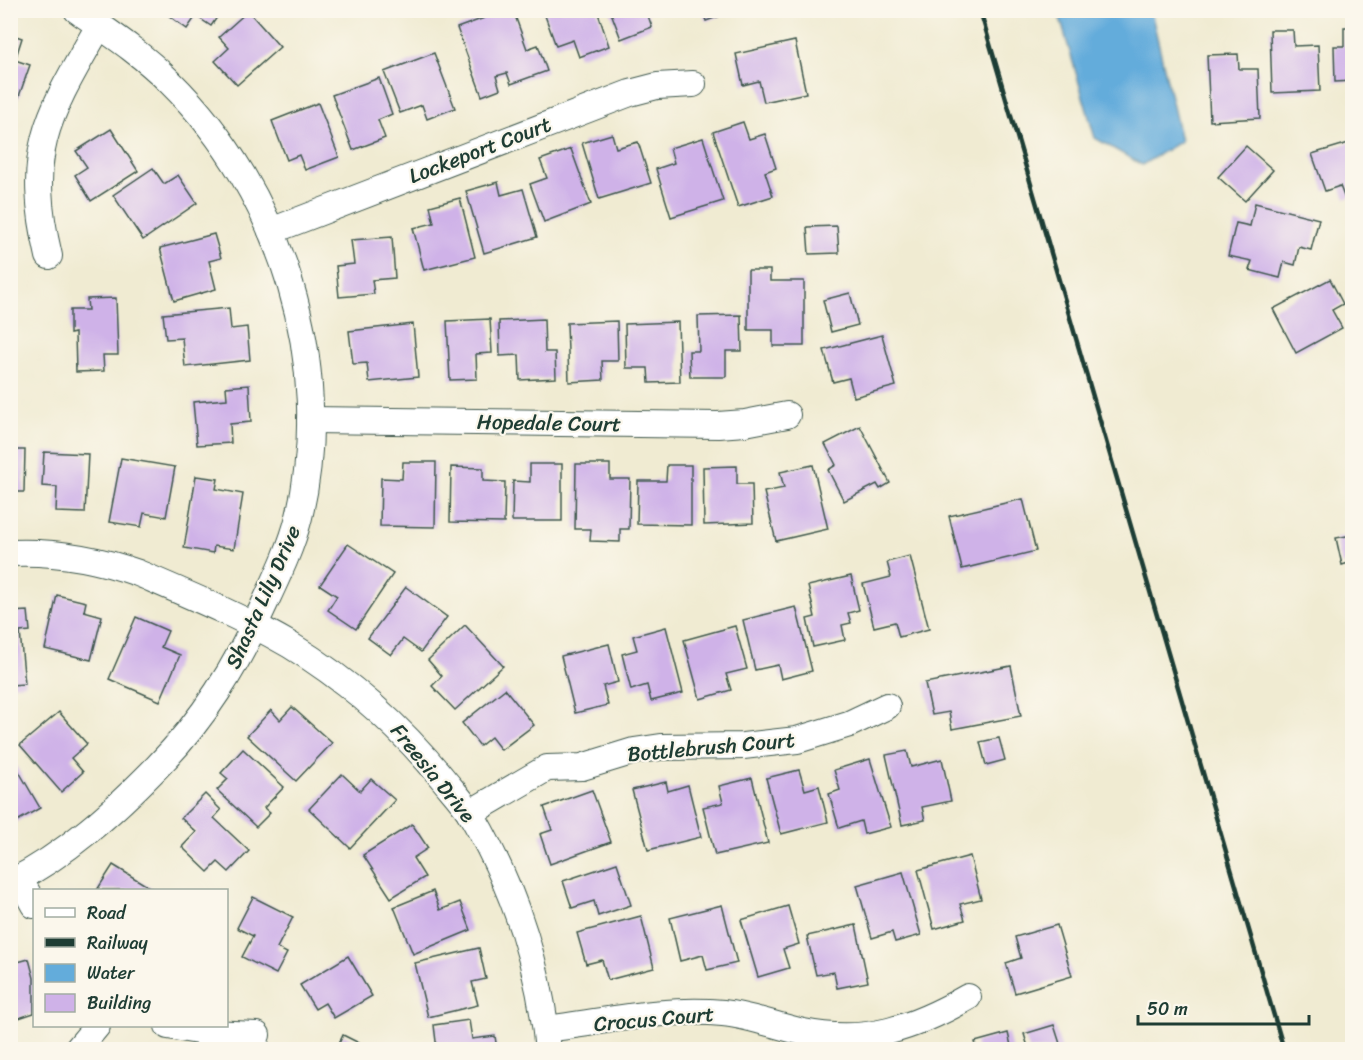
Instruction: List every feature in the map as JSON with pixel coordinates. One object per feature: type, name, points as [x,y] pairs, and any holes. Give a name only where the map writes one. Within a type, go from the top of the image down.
[{"type":"street","name":"Shasta Lily Drive","points":[[15,881],[102,819],[173,750],[211,705],[239,659],[291,547],[299,518],[309,459],[310,420],[307,364],[298,315],[271,231],[233,160],[204,120],[171,83],[142,56],[77,10]]},
{"type":"street","points":[[49,256],[39,215],[38,189],[44,139],[61,92],[99,26]]},
{"type":"street","name":"Lockeport Court","points":[[271,231],[630,93],[657,86],[693,84]]},
{"type":"street","name":"Hopedale Court","points":[[310,420],[718,425],[746,423],[787,415]]},
{"type":"street","name":"Freesia Drive","points":[[10,553],[62,554],[114,564],[154,580],[289,645],[333,674],[382,712],[419,750],[470,813],[517,913],[534,963],[547,1039]]},
{"type":"street","name":"Bottlebrush Court","points":[[470,813],[547,768],[582,766],[634,751],[661,747],[743,746],[797,740],[849,724],[887,706]]},
{"type":"street","points":[[15,881],[33,904]]},
{"type":"street","name":"Crocus Court","points":[[547,1039],[697,1012],[751,1018],[803,1032],[853,1036],[903,1029],[927,1020],[968,997]]},
{"type":"street","points":[[77,1050],[96,1027]]},
{"type":"street","points":[[174,1027],[210,1033],[257,1035]]},
{"type":"water","points":[[1058,11],[1151,11],[1181,141],[1142,165],[1095,138]]},
{"type":"building","points":[[161,10],[222,10],[211,26],[196,16],[187,29]]},
{"type":"building","points":[[506,10],[513,10],[527,49],[538,45],[547,71],[511,84],[507,73],[496,76],[500,89],[482,96],[457,28]]},
{"type":"building","points":[[543,10],[597,10],[609,46],[579,57],[573,40],[556,46]]},
{"type":"building","points":[[610,10],[646,10],[652,27],[621,39]]},
{"type":"building","points":[[702,10],[734,10],[734,11],[706,21]]},
{"type":"building","points":[[248,11],[280,47],[237,85],[215,61],[229,48],[219,37]]},
{"type":"building","points":[[1344,27],[1352,27],[1352,81],[1335,82],[1334,46],[1344,46]]},
{"type":"building","points":[[1270,30],[1293,30],[1294,46],[1318,45],[1320,91],[1272,93]]},
{"type":"building","points":[[10,34],[22,38],[15,60],[30,65],[18,99],[10,96]]},
{"type":"building","points":[[795,41],[806,93],[764,102],[759,81],[743,85],[736,54]]},
{"type":"building","points":[[434,53],[455,108],[427,119],[422,105],[400,113],[384,72]]},
{"type":"building","points":[[1238,54],[1239,69],[1258,69],[1260,118],[1210,121],[1207,55]]},
{"type":"building","points":[[379,78],[392,114],[378,120],[385,138],[353,150],[332,95]]},
{"type":"building","points":[[318,103],[339,157],[305,170],[299,155],[287,160],[272,121]]},
{"type":"building","points":[[743,122],[749,139],[765,134],[776,168],[765,172],[773,196],[738,207],[713,132]]},
{"type":"building","points":[[111,129],[138,171],[91,201],[75,175],[87,167],[76,151]]},
{"type":"building","points":[[612,134],[616,148],[638,142],[651,183],[599,199],[582,143]]},
{"type":"building","points":[[703,138],[723,201],[671,217],[656,169],[674,163],[670,148]]},
{"type":"building","points":[[1352,142],[1352,196],[1345,199],[1340,186],[1325,191],[1312,154]]},
{"type":"building","points":[[1246,146],[1273,170],[1245,201],[1218,177]]},
{"type":"building","points":[[571,149],[591,204],[544,222],[530,184],[547,178],[540,160]]},
{"type":"building","points":[[153,168],[164,184],[178,175],[197,203],[143,240],[113,195]]},
{"type":"building","points":[[498,182],[501,195],[523,189],[537,237],[484,253],[466,191]]},
{"type":"building","points":[[460,198],[475,257],[424,270],[413,228],[434,223],[430,206]]},
{"type":"building","points":[[1255,203],[1319,219],[1311,250],[1299,247],[1295,265],[1284,262],[1280,278],[1249,270],[1252,261],[1228,256],[1236,223],[1250,226]]},
{"type":"building","points":[[837,226],[839,253],[809,254],[807,227]]},
{"type":"building","points":[[214,234],[221,258],[209,261],[216,289],[174,301],[160,248]]},
{"type":"building","points":[[392,237],[395,278],[372,280],[374,294],[339,297],[336,266],[354,264],[351,240]]},
{"type":"building","points":[[748,270],[770,270],[770,281],[804,281],[804,346],[773,346],[773,330],[748,330]]},
{"type":"building","points":[[1330,279],[1343,304],[1332,310],[1342,328],[1296,353],[1273,309]]},
{"type":"building","points":[[850,293],[858,325],[831,332],[823,300]]},
{"type":"building","points":[[116,298],[118,355],[103,355],[104,371],[76,372],[75,333],[70,334],[70,310],[88,310],[87,299]]},
{"type":"building","points":[[229,308],[231,329],[247,327],[250,360],[185,367],[182,338],[166,339],[163,314]]},
{"type":"building","points":[[741,315],[742,351],[726,351],[726,377],[690,377],[689,351],[699,351],[698,316]]},
{"type":"building","points":[[490,319],[492,353],[476,354],[477,379],[450,380],[447,321]]},
{"type":"building","points":[[544,319],[545,352],[555,352],[556,378],[520,380],[519,355],[500,356],[499,321]]},
{"type":"building","points":[[617,321],[618,361],[602,361],[603,380],[569,382],[567,323]]},
{"type":"building","points":[[678,322],[680,382],[649,383],[648,368],[626,368],[625,324]]},
{"type":"building","points":[[413,324],[418,377],[369,382],[367,363],[353,364],[349,331]]},
{"type":"building","points":[[882,335],[896,386],[854,397],[849,378],[833,382],[824,350]]},
{"type":"building","points":[[249,385],[251,422],[230,424],[231,443],[197,445],[193,402],[227,399],[226,387]]},
{"type":"building","points":[[860,426],[890,483],[880,489],[877,484],[844,501],[828,470],[836,465],[825,444]]},
{"type":"building","points":[[10,450],[25,450],[24,492],[10,492]]},
{"type":"building","points":[[44,452],[88,454],[85,513],[56,512],[57,487],[42,486]]},
{"type":"building","points":[[121,458],[175,467],[166,517],[144,513],[141,527],[109,522]]},
{"type":"building","points":[[403,462],[436,462],[435,527],[380,526],[381,478],[402,479]]},
{"type":"building","points":[[530,464],[562,464],[562,521],[512,521],[513,481],[530,482]]},
{"type":"building","points":[[576,464],[610,464],[610,479],[630,479],[629,529],[620,529],[620,542],[590,541],[591,529],[575,529]]},
{"type":"building","points":[[667,465],[691,465],[691,525],[637,524],[638,481],[666,481]]},
{"type":"building","points":[[813,465],[828,529],[776,541],[764,492],[784,488],[780,472]]},
{"type":"building","points":[[737,466],[737,484],[752,484],[753,523],[704,525],[703,467]]},
{"type":"building","points":[[451,467],[483,468],[483,481],[505,482],[504,523],[450,522]]},
{"type":"building","points":[[196,476],[218,479],[216,489],[243,494],[234,549],[214,546],[213,553],[184,548]]},
{"type":"building","points":[[1023,499],[1036,551],[962,569],[949,516]]},
{"type":"building","points":[[1352,535],[1352,562],[1342,565],[1336,538]]},
{"type":"building","points":[[348,544],[393,574],[356,629],[328,610],[337,596],[320,585]]},
{"type":"building","points":[[910,556],[929,629],[899,637],[895,622],[874,627],[863,584],[891,577],[887,562]]},
{"type":"building","points":[[851,576],[859,610],[848,613],[851,623],[842,625],[845,640],[813,647],[807,619],[815,617],[808,586]]},
{"type":"building","points":[[406,587],[447,617],[421,652],[403,639],[391,655],[368,638]]},
{"type":"building","points":[[57,595],[86,602],[84,611],[102,616],[91,660],[45,649]]},
{"type":"building","points":[[796,607],[812,671],[781,679],[778,665],[755,670],[743,620]]},
{"type":"building","points":[[28,611],[30,631],[20,632],[25,684],[10,685],[10,612]]},
{"type":"building","points":[[136,617],[168,631],[161,647],[180,655],[160,701],[109,679]]},
{"type":"building","points":[[465,625],[503,666],[455,710],[432,686],[442,676],[428,660]]},
{"type":"building","points":[[735,626],[747,669],[726,674],[731,690],[700,699],[684,640]]},
{"type":"building","points":[[666,627],[683,693],[651,701],[647,685],[631,690],[622,654],[637,650],[633,636]]},
{"type":"building","points":[[609,644],[618,682],[603,686],[608,705],[575,713],[561,656]]},
{"type":"building","points":[[1011,666],[1021,716],[952,729],[949,712],[932,715],[925,683]]},
{"type":"building","points":[[505,689],[534,725],[501,750],[491,737],[480,746],[462,723]]},
{"type":"building","points":[[292,707],[332,743],[296,781],[247,736],[271,710],[280,720]]},
{"type":"building","points":[[59,712],[87,744],[71,758],[83,772],[61,792],[20,745]]},
{"type":"building","points":[[999,738],[1005,760],[986,765],[980,742]]},
{"type":"building","points":[[243,749],[284,787],[264,808],[270,813],[256,827],[217,790],[228,779],[221,773]]},
{"type":"building","points":[[907,751],[911,767],[942,759],[951,801],[922,807],[925,820],[902,825],[886,755]]},
{"type":"building","points":[[10,756],[40,808],[12,824],[10,821]]},
{"type":"building","points":[[870,759],[891,827],[864,834],[861,821],[839,828],[829,794],[840,790],[834,770]]},
{"type":"building","points":[[799,770],[805,790],[819,786],[828,822],[781,834],[766,778]]},
{"type":"building","points":[[342,774],[360,791],[371,779],[395,800],[350,848],[309,809]]},
{"type":"building","points":[[752,778],[768,843],[715,855],[703,807],[723,803],[719,786]]},
{"type":"building","points":[[666,782],[668,791],[688,785],[701,837],[648,850],[632,790]]},
{"type":"building","points":[[592,790],[611,842],[550,864],[540,834],[552,830],[544,807]]},
{"type":"building","points":[[205,794],[221,810],[214,818],[249,851],[229,872],[218,862],[208,872],[182,847],[196,832],[181,818]]},
{"type":"building","points":[[412,824],[428,848],[413,858],[425,877],[391,898],[363,855]]},
{"type":"building","points":[[970,856],[981,899],[960,904],[965,920],[934,929],[918,870]]},
{"type":"building","points":[[617,863],[631,905],[598,916],[594,901],[572,908],[563,881]]},
{"type":"building","points":[[113,865],[152,889],[98,889]]},
{"type":"building","points":[[903,872],[921,935],[895,942],[892,932],[872,938],[857,885]]},
{"type":"building","points":[[433,891],[440,910],[460,902],[471,930],[413,954],[394,907]]},
{"type":"building","points":[[253,897],[293,917],[277,948],[287,953],[276,974],[242,957],[253,936],[237,928]]},
{"type":"building","points":[[722,905],[737,963],[707,970],[703,955],[680,961],[670,918]]},
{"type":"building","points":[[788,906],[799,944],[783,949],[789,968],[758,977],[741,920]]},
{"type":"building","points":[[641,916],[654,968],[608,980],[602,960],[586,964],[577,933]]},
{"type":"building","points":[[856,925],[868,982],[837,988],[834,972],[816,975],[807,936]]},
{"type":"building","points":[[1057,925],[1072,976],[1015,993],[1006,963],[1021,958],[1015,937]]},
{"type":"building","points":[[479,948],[486,979],[472,982],[478,1005],[428,1017],[415,963]]},
{"type":"building","points":[[348,956],[372,996],[334,1018],[325,1003],[315,1009],[300,985]]},
{"type":"building","points":[[29,959],[33,974],[33,1013],[10,1021],[10,964]]},
{"type":"building","points":[[469,1020],[472,1039],[495,1036],[497,1050],[437,1050],[434,1025]]},
{"type":"building","points":[[1054,1025],[1062,1050],[1029,1050],[1024,1034]]},
{"type":"building","points":[[1008,1033],[1012,1050],[977,1050],[975,1042]]},
{"type":"building","points":[[343,1035],[373,1050],[336,1050]]},
{"type":"railway","points":[[980,10],[1284,1050]]}]
